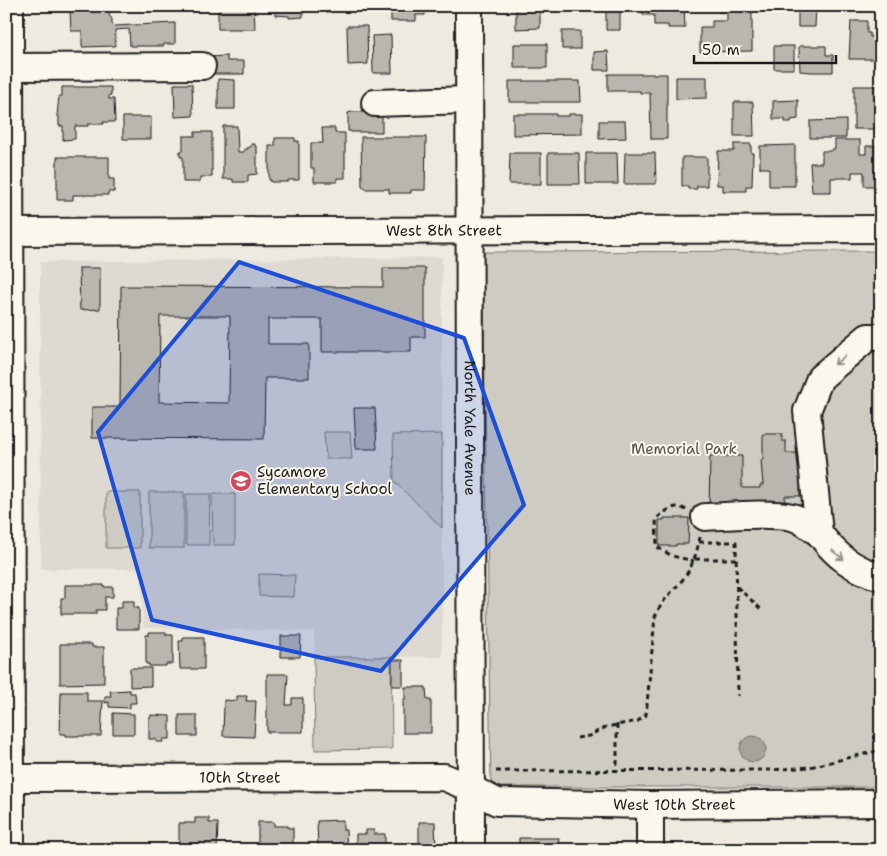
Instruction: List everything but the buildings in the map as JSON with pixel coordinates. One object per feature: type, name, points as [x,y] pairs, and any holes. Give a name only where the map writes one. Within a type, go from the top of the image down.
[{"type":"street","points":[[10,6],[8,538],[11,850]]},
{"type":"street","name":"North Yale Avenue","points":[[469,6],[471,850]]},
{"type":"street","points":[[9,67],[202,66]]},
{"type":"street","points":[[375,103],[469,100]]},
{"type":"street","name":"West 8th Street","points":[[9,232],[881,229]]},
{"type":"street","points":[[819,533],[807,411],[820,378],[868,338],[881,337]]},
{"type":"street","points":[[702,529],[777,515],[792,517],[802,521],[819,533],[831,549],[845,561],[881,578]]},
{"type":"street","name":"10th Street","points":[[9,778],[444,777],[470,788]]},
{"type":"street","name":"West 10th Street","points":[[470,788],[497,802],[650,805],[881,803]]},
{"type":"street","points":[[650,805],[650,850]]},
{"type":"path","points":[[736,559],[694,560],[672,556],[657,547],[656,519],[670,508],[681,507],[691,514],[702,529],[736,542],[738,696]]},
{"type":"path","points":[[577,738],[589,736],[606,727],[638,721],[646,715],[656,617],[660,604],[684,578],[694,560],[702,529]]},
{"type":"path","points":[[737,587],[763,611]]},
{"type":"path","points":[[617,724],[617,771]]},
{"type":"path","points":[[496,771],[770,770],[810,767],[881,750]]},
{"type":"highlighted area","points":[[239,262],[464,338],[524,505],[381,671],[152,620],[98,432]]},
{"type":"shaded area","name":"Sycamore Elementary School","points":[[442,257],[442,657],[391,657],[392,749],[315,750],[314,631],[143,628],[142,569],[41,569],[40,262]]},
{"type":"shaded area","points":[[753,736],[762,740],[766,749],[762,758],[753,762],[744,758],[740,749],[744,740]]},
{"type":"green space","name":"Memorial Park","points":[[881,251],[881,787],[491,787],[483,260],[485,252]]},
{"type":"green space","points":[[324,432],[350,432],[352,459],[326,459]]},
{"type":"green space","points":[[442,434],[442,528],[394,481],[393,435]]},
{"type":"green space","points":[[106,492],[140,492],[140,548],[106,548]]},
{"type":"green space","points":[[149,492],[184,492],[184,548],[149,548]]},
{"type":"green space","points":[[186,494],[210,494],[209,545],[186,545]]},
{"type":"green space","points":[[212,494],[235,494],[235,545],[213,545]]},
{"type":"green space","points":[[259,574],[295,575],[294,597],[259,596]]},
{"type":"green space","points":[[314,657],[391,657],[392,749],[315,750]]},
{"type":"place","name":"Sycamore Elementary School","points":[[241,481]]}]
